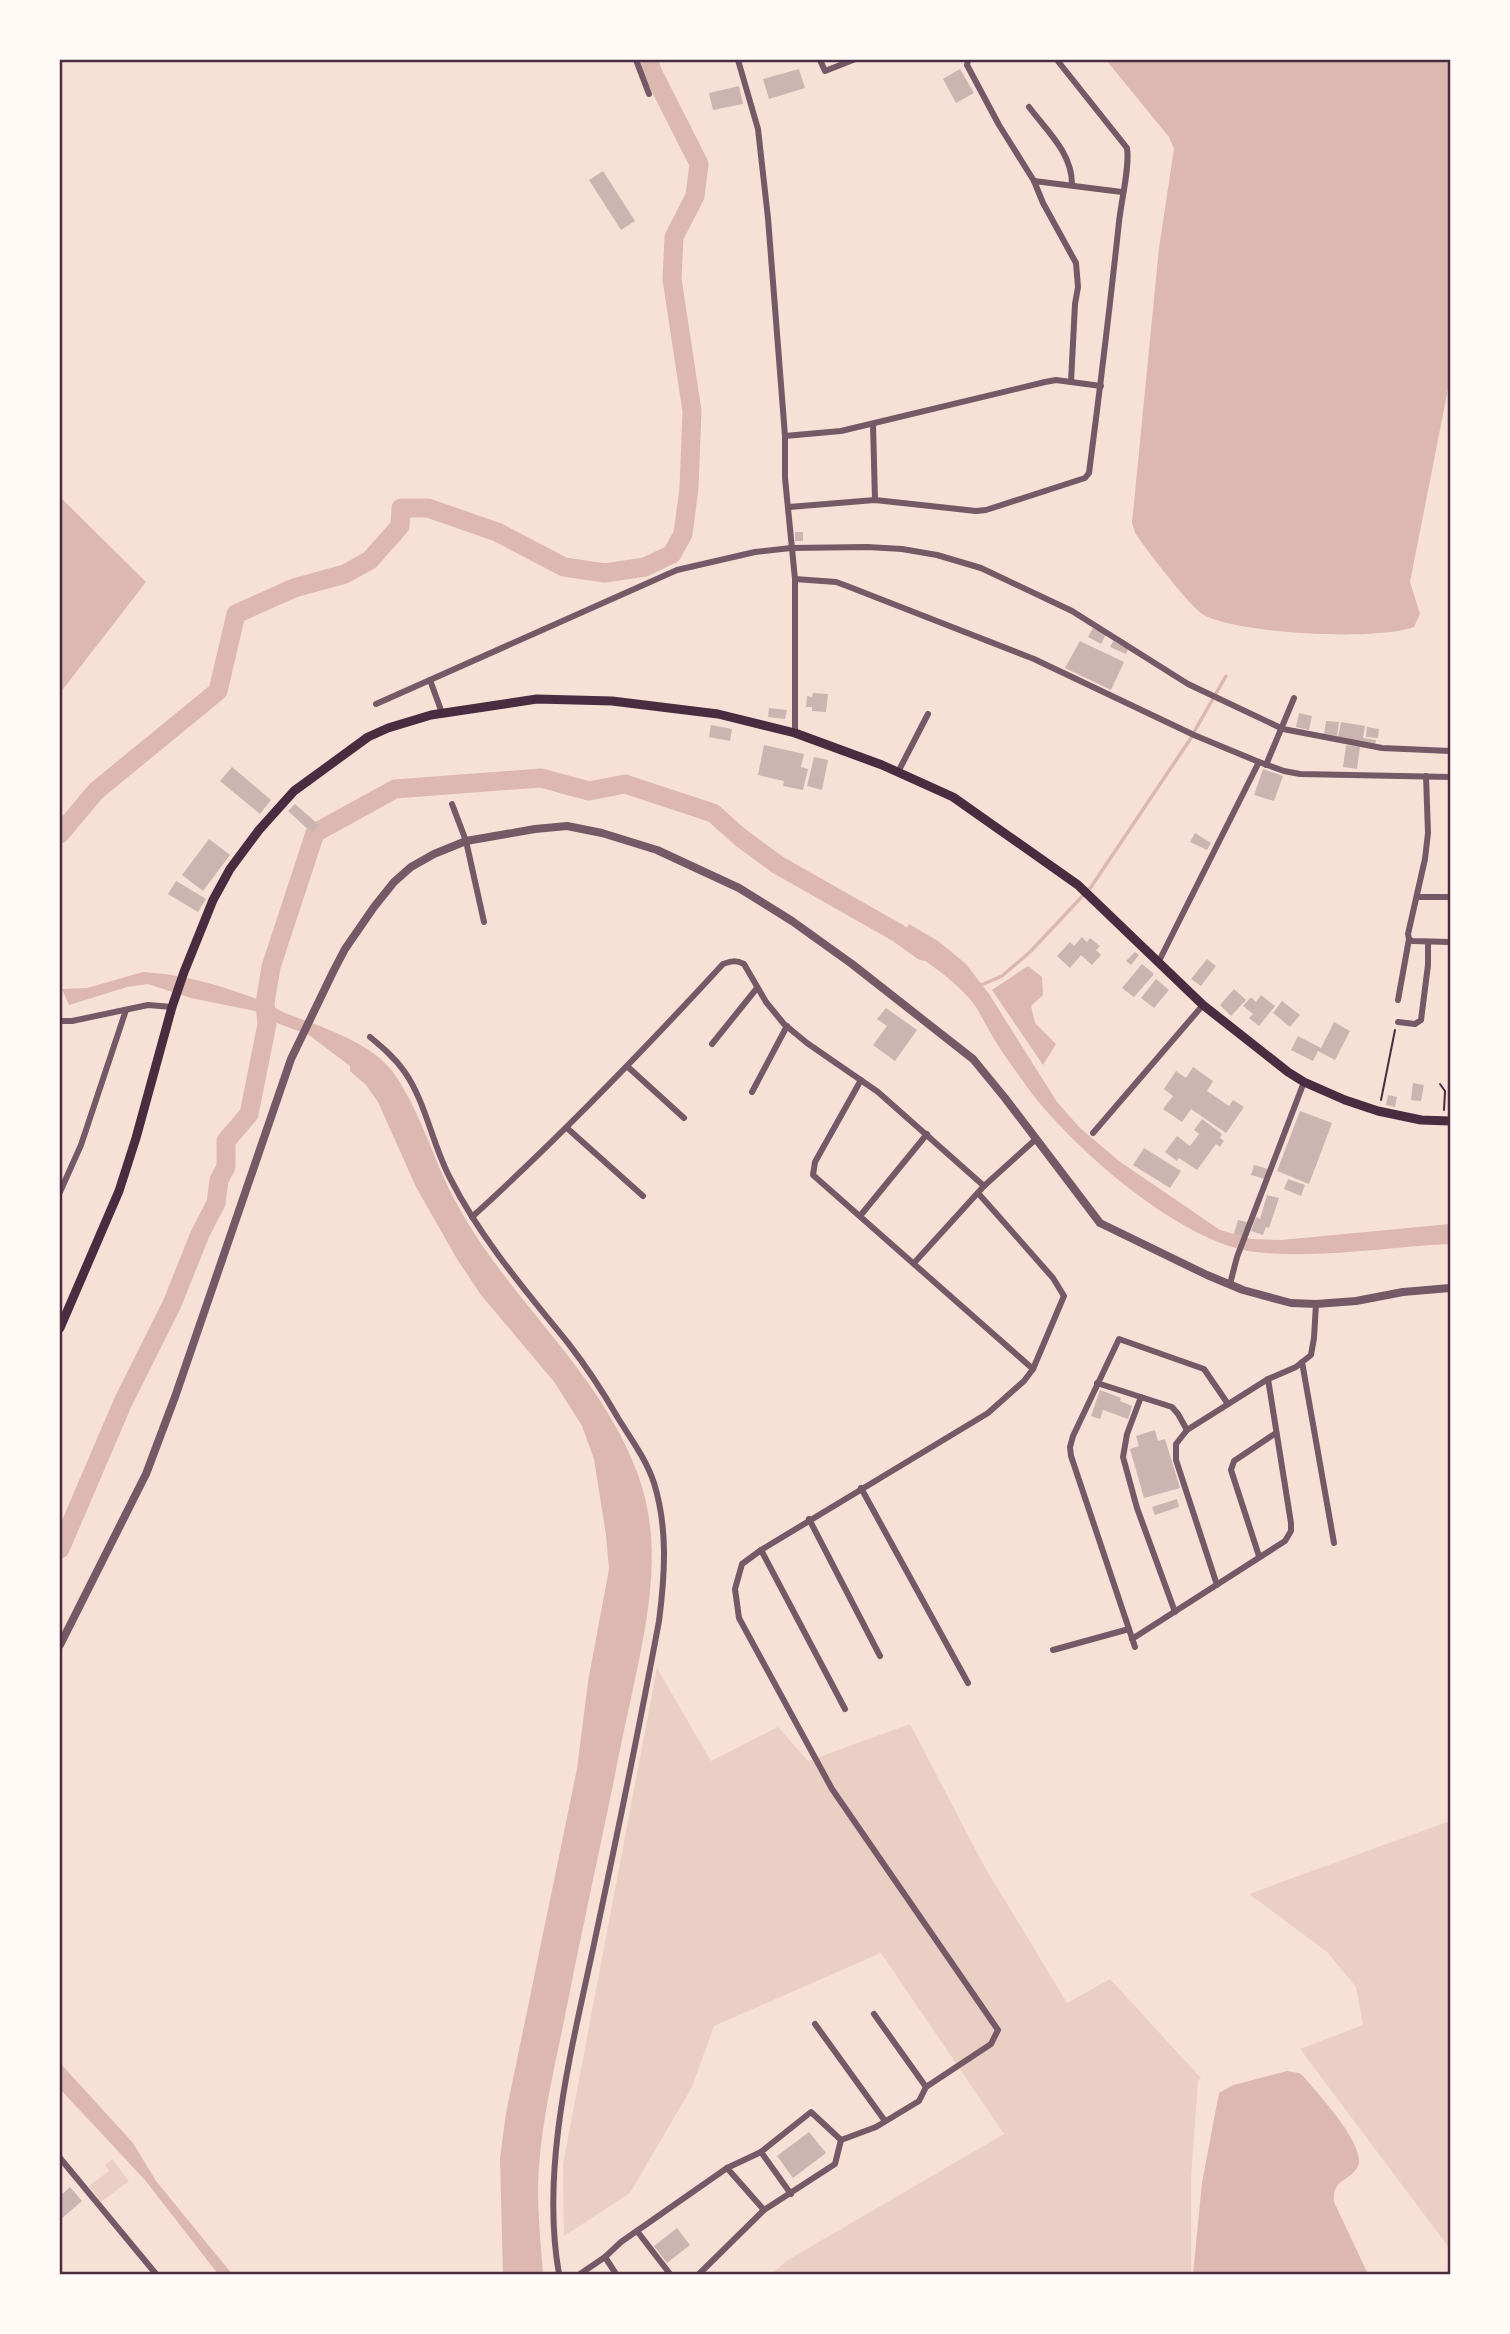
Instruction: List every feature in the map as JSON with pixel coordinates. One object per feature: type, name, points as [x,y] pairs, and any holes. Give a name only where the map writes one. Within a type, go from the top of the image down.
[{"type":"main road","points":[[60,1328],[119,1191],[173,1003],[213,900],[230,869],[294,790],[368,737],[388,728],[442,713],[537,699],[612,701],[718,714],[795,733],[898,772],[953,797],[1079,886],[1203,1004],[1233,1030],[1304,1082],[1378,1111],[1421,1120],[1447,1121]]},
{"type":"street","points":[[636,60],[649,94]]},
{"type":"street","points":[[738,60],[758,129],[768,218],[785,436],[785,478],[795,579],[795,733]]},
{"type":"street","points":[[820,60],[825,71],[853,60]]},
{"type":"street","points":[[968,60],[967,65],[990,109],[1034,181],[1076,263],[1079,274],[1072,382]]},
{"type":"street","points":[[789,507],[876,500],[986,510],[1085,478],[1089,473],[1122,192],[1129,157],[1127,148],[1056,60]]},
{"type":"street","points":[[1029,107],[1068,158],[1072,169],[1072,184]]},
{"type":"street","points":[[1034,181],[1122,192]]},
{"type":"street","points":[[785,436],[841,431],[1045,382],[1101,386]]},
{"type":"street","points":[[873,424],[876,500]]},
{"type":"street","points":[[376,704],[677,570],[748,554],[791,548],[843,546],[902,549],[937,555],[981,568],[1072,611],[1188,684],[1283,729],[1382,748],[1451,751]]},
{"type":"street","points":[[795,579],[836,582],[1034,659],[1262,764],[1300,774],[1451,777]]},
{"type":"street","points":[[430,680],[442,713]]},
{"type":"street","points":[[1158,963],[1283,729],[1294,698]]},
{"type":"street","points":[[898,772],[928,714]]},
{"type":"street","points":[[1398,1000],[1408,934],[1426,859],[1426,776]]},
{"type":"street","points":[[452,804],[466,841],[484,922]]},
{"type":"street","points":[[60,1646],[146,1474],[300,1038],[313,1011],[345,949],[394,882],[411,867],[466,841],[567,826],[615,836],[657,850],[739,888],[792,921],[852,964],[972,1059],[1100,1223],[1207,1275],[1269,1299],[1291,1303],[1356,1301],[1402,1292],[1451,1288]]},
{"type":"street","points":[[1417,897],[1451,897]]},
{"type":"street","points":[[1409,939],[1451,942]]},
{"type":"street","points":[[1398,1022],[1415,1024],[1421,1020],[1428,942]]},
{"type":"street","points":[[472,1217],[628,1067],[723,964],[738,961],[744,964],[757,988],[787,1026],[861,1080],[984,1185]]},
{"type":"street","points":[[712,1044],[757,988]]},
{"type":"street","points":[[60,1021],[173,1003]]},
{"type":"street","points":[[1093,1133],[1203,1004]]},
{"type":"street","points":[[60,1192],[81,1145],[126,1010]]},
{"type":"street","points":[[752,1092],[787,1026]]},
{"type":"street","points":[[370,1037],[390,1054],[405,1072],[449,1177],[472,1217],[517,1282],[569,1344],[642,1455],[654,1482],[664,1538],[665,1567],[659,1620],[582,2001],[555,2157],[555,2254],[559,2274]]},
{"type":"street","points":[[628,1067],[684,1118]]},
{"type":"street","points":[[861,1080],[820,1152],[813,1175],[1033,1369]]},
{"type":"street","points":[[1230,1284],[1237,1257],[1304,1082]]},
{"type":"street","points":[[567,1128],[643,1196]]},
{"type":"street","points":[[860,1216],[927,1134]]},
{"type":"street","points":[[914,1263],[984,1185],[1036,1139]]},
{"type":"street","points":[[841,2140],[885,2121],[919,2101],[926,2087],[991,2044],[998,2030],[832,1789],[739,1618],[735,1589],[742,1564],[809,1519],[988,1413],[1024,1381],[1033,1369],[1064,1296],[1054,1278],[978,1193]]},
{"type":"street","points":[[1217,1585],[1176,1460],[1177,1444],[1186,1430],[1268,1379],[1287,1372],[1311,1355],[1316,1304]]},
{"type":"street","points":[[1135,1647],[1071,1456],[1073,1436],[1119,1339],[1204,1369],[1228,1404]]},
{"type":"street","points":[[1302,1362],[1334,1543]]},
{"type":"street","points":[[1132,1639],[1285,1541],[1291,1531],[1268,1379]]},
{"type":"street","points":[[1097,1383],[1172,1408],[1186,1430]]},
{"type":"street","points":[[1141,1397],[1127,1434],[1123,1457],[1137,1508],[1175,1612]]},
{"type":"street","points":[[1259,1556],[1231,1470],[1234,1461],[1276,1433]]},
{"type":"street","points":[[860,1488],[968,1683]]},
{"type":"street","points":[[809,1519],[880,1656]]},
{"type":"street","points":[[761,1550],[845,1709]]},
{"type":"street","points":[[1053,1650],[1129,1629]]},
{"type":"street","points":[[874,2014],[926,2087]]},
{"type":"street","points":[[815,2024],[885,2121]]},
{"type":"street","points":[[580,2274],[727,2168],[761,2152],[811,2112],[841,2140]]},
{"type":"street","points":[[699,2274],[764,2210],[835,2164],[841,2140]]},
{"type":"street","points":[[761,2152],[791,2194]]},
{"type":"street","points":[[60,2158],[156,2274]]},
{"type":"street","points":[[727,2168],[764,2210]]},
{"type":"street","points":[[637,2231],[670,2274]]},
{"type":"street","points":[[605,2258],[616,2274]]},
{"type":"path","points":[[1378,1111],[1398,1022]]},
{"type":"path","points":[[1440,1084],[1445,1091],[1447,1121]]},
{"type":"shaded area","points":[[1106,60],[1450,60],[1450,379],[1410,582],[1420,614],[1414,627],[1371,634],[1341,634],[1276,631],[1221,622],[1197,610],[1135,533],[1132,523],[1159,248],[1174,149],[1169,137]]},
{"type":"shaded area","points":[[60,497],[146,582],[60,693]]},
{"type":"shaded area","points":[[909,924],[938,941],[966,964],[989,994],[1057,1102],[1080,1128],[1119,1161],[1220,1230],[1251,1239],[1281,1240],[1450,1224],[1450,1244],[1279,1254],[1226,1245],[1195,1231],[1131,1190],[1049,1114],[1007,1059],[969,998],[944,975],[898,942]]},
{"type":"shaded area","points":[[1028,966],[1042,977],[1043,995],[1031,1006],[1035,1023],[1056,1044],[1043,1065],[992,990]]},
{"type":"shaded area","points":[[143,972],[189,978],[250,996],[344,1036],[383,1061],[393,1072],[412,1104],[450,1190],[479,1240],[600,1401],[620,1435],[637,1472],[646,1501],[652,1558],[647,1617],[543,2127],[538,2188],[543,2274],[503,2274],[500,2158],[506,2113],[577,1769],[588,1682],[609,1569],[594,1459],[582,1426],[555,1383],[481,1295],[457,1259],[416,1187],[378,1102],[366,1085],[350,1071],[350,1066],[309,1035],[269,1020],[255,1011],[191,998],[148,984],[127,987],[69,1005],[62,989],[87,988]]},
{"type":"shaded area","points":[[657,1668],[711,1761],[778,1727],[808,1761],[910,1724],[983,1864],[1067,2003],[1110,1979],[1201,2078],[1198,2081],[1191,2178],[1191,2274],[772,2274],[786,2261],[1004,2134],[881,1953],[714,2026],[692,2087],[630,2193],[564,2236],[563,2164]]},
{"type":"shaded area","points":[[1450,1821],[1450,2249],[1300,2049],[1363,2025],[1356,1987],[1327,1952],[1249,1894]]},
{"type":"shaded area","points":[[60,2063],[133,2143],[156,2181],[232,2274],[218,2274],[145,2180],[60,2089]]},
{"type":"shaded area","points":[[1287,2071],[1303,2076],[1340,2120],[1356,2147],[1359,2159],[1357,2168],[1338,2185],[1334,2202],[1368,2274],[1193,2274],[1202,2183],[1219,2093],[1233,2085]]},
{"type":"shaded area","points":[[112,2159],[129,2181],[101,2202],[89,2186],[109,2171],[105,2165]]},
{"type":"building","points":[[799,69],[805,88],[769,99],[763,79]]},
{"type":"building","points":[[960,69],[974,93],[956,103],[943,79]]},
{"type":"building","points":[[739,86],[743,104],[713,110],[709,93]]},
{"type":"building","points":[[603,171],[635,221],[621,230],[589,180]]},
{"type":"building","points":[[795,532],[803,532],[803,541],[795,541]]},
{"type":"building","points":[[1093,628],[1106,634],[1101,644],[1088,637]]},
{"type":"building","points":[[1080,641],[1124,662],[1111,690],[1065,668]]},
{"type":"building","points":[[1113,641],[1128,649],[1126,654],[1110,647]]},
{"type":"building","points":[[813,693],[828,694],[826,712],[812,711],[812,707],[806,707],[807,696],[812,697]]},
{"type":"building","points":[[769,708],[787,710],[785,719],[768,717]]},
{"type":"building","points":[[1299,713],[1312,716],[1309,730],[1296,727]]},
{"type":"building","points":[[1326,721],[1339,722],[1337,736],[1324,734]]},
{"type":"building","points":[[1341,722],[1365,726],[1363,738],[1376,740],[1375,745],[1338,737]]},
{"type":"building","points":[[711,725],[732,729],[730,741],[709,737]]},
{"type":"building","points":[[1367,727],[1379,729],[1378,738],[1366,737]]},
{"type":"building","points":[[764,745],[804,754],[801,767],[808,769],[803,790],[783,786],[784,781],[758,775]]},
{"type":"building","points":[[1346,745],[1360,747],[1357,769],[1343,767]]},
{"type":"building","points":[[814,757],[828,760],[822,790],[807,786]]},
{"type":"building","points":[[232,767],[271,800],[260,814],[220,781]]},
{"type":"building","points":[[1263,769],[1283,776],[1274,801],[1254,795]]},
{"type":"building","points":[[295,804],[319,825],[312,833],[288,811]]},
{"type":"building","points":[[1195,833],[1211,843],[1207,850],[1190,842]]},
{"type":"building","points":[[209,839],[230,855],[203,891],[182,875]]},
{"type":"building","points":[[176,881],[206,899],[198,912],[168,894]]},
{"type":"building","points":[[1082,937],[1087,942],[1090,938],[1100,946],[1096,950],[1101,955],[1092,965],[1081,955],[1070,968],[1057,956],[1070,942],[1074,946]]},
{"type":"building","points":[[1135,952],[1139,955],[1131,965],[1126,961]]},
{"type":"building","points":[[1207,959],[1216,966],[1201,986],[1191,979]]},
{"type":"building","points":[[1142,964],[1154,974],[1134,997],[1122,988]]},
{"type":"building","points":[[1156,979],[1169,990],[1154,1008],[1141,998]]},
{"type":"building","points":[[1234,989],[1246,1000],[1231,1016],[1220,1005]]},
{"type":"building","points":[[1261,995],[1275,1006],[1259,1026],[1249,1018],[1253,1014],[1243,1006],[1251,997],[1256,1002]]},
{"type":"building","points":[[1282,1001],[1300,1015],[1290,1027],[1273,1013]]},
{"type":"building","points":[[886,1008],[917,1030],[895,1061],[873,1045],[887,1026],[877,1019]]},
{"type":"building","points":[[1334,1022],[1350,1031],[1335,1060],[1318,1051],[1313,1061],[1291,1050],[1298,1036],[1321,1048]]},
{"type":"building","points":[[1193,1067],[1213,1081],[1207,1091],[1229,1106],[1233,1100],[1244,1107],[1226,1133],[1191,1109],[1182,1122],[1163,1109],[1173,1096],[1164,1089],[1176,1071],[1186,1078]]},
{"type":"building","points":[[1413,1083],[1424,1085],[1421,1101],[1411,1100]]},
{"type":"building","points":[[1388,1095],[1397,1097],[1395,1107],[1386,1105]]},
{"type":"building","points":[[1300,1111],[1332,1123],[1309,1184],[1277,1171]]},
{"type":"building","points":[[1202,1119],[1222,1134],[1220,1138],[1224,1141],[1220,1147],[1216,1144],[1197,1170],[1165,1152],[1177,1136],[1190,1146],[1199,1134],[1194,1130]]},
{"type":"building","points":[[1144,1148],[1181,1171],[1170,1188],[1133,1165]]},
{"type":"building","points":[[1254,1165],[1268,1169],[1265,1179],[1251,1175]]},
{"type":"building","points":[[1288,1179],[1305,1185],[1301,1196],[1284,1189]]},
{"type":"building","points":[[1267,1195],[1279,1198],[1269,1228],[1266,1227],[1263,1235],[1251,1231],[1256,1217],[1260,1219]]},
{"type":"building","points":[[1238,1220],[1247,1222],[1243,1237],[1234,1234]]},
{"type":"building","points":[[1100,1390],[1121,1398],[1120,1401],[1132,1406],[1128,1419],[1103,1410],[1100,1419],[1091,1416]]},
{"type":"building","points":[[1155,1430],[1158,1441],[1165,1439],[1180,1488],[1144,1498],[1130,1449],[1139,1446],[1136,1436]]},
{"type":"building","points":[[1177,1499],[1179,1507],[1155,1515],[1152,1507]]},
{"type":"building","points":[[809,2132],[826,2153],[793,2178],[777,2156]]},
{"type":"building","points":[[70,2187],[82,2201],[60,2220],[60,2196]]},
{"type":"building","points":[[677,2228],[690,2245],[667,2263],[654,2246]]},
{"type":"waterway","points":[[60,834],[96,791],[218,691],[236,614],[294,588],[345,574],[370,560],[400,526],[401,508],[428,508],[497,532],[564,567],[605,573],[645,567],[672,554],[683,534],[689,488],[692,411],[672,279],[674,237],[695,196],[699,164],[649,60]]},
{"type":"waterway","points":[[1194,732],[1226,676]]},
{"type":"waterway","points":[[979,986],[1002,976],[1030,952],[1091,887],[1193,735]]},
{"type":"waterway","points":[[60,1549],[123,1402],[172,1304],[200,1234],[216,1203],[219,1180],[226,1167],[226,1141],[249,1114],[267,1024],[265,1003],[271,967],[315,833],[395,789],[541,778],[589,791],[625,784],[713,813],[778,865],[898,933],[923,951]]}]
